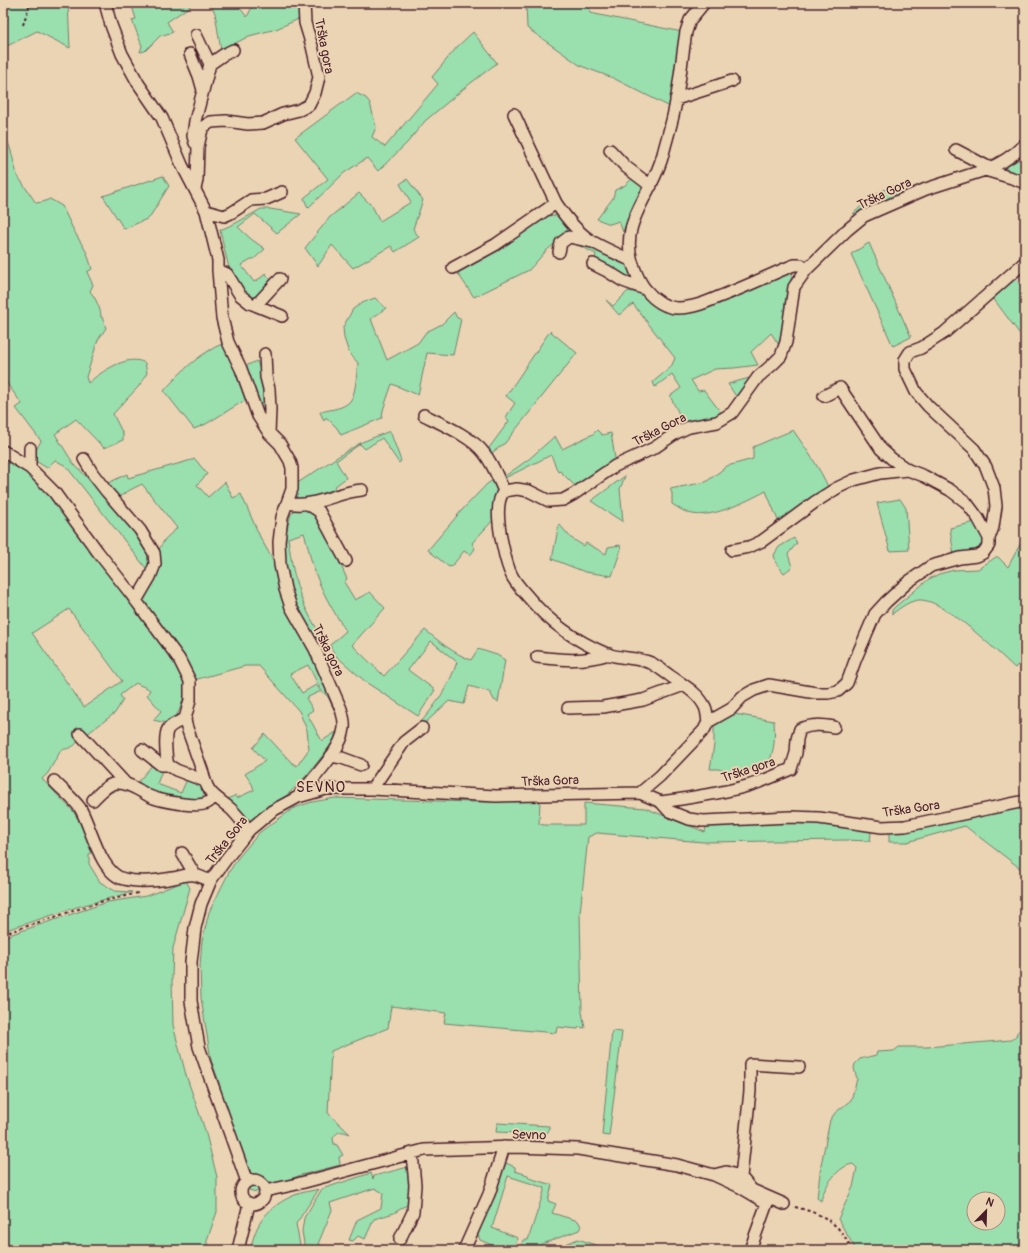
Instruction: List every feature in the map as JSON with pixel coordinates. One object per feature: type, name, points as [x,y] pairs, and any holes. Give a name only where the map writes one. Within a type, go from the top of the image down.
[{"type":"street","name":"Trška gora","points":[[105,3],[110,25],[122,54],[138,83],[162,118],[182,165],[206,211],[218,260],[222,318],[228,342],[241,369],[258,416],[269,433],[280,444],[290,461],[292,468],[292,489],[282,517],[279,542],[280,565],[285,590],[291,607],[315,650],[344,719],[343,735],[339,743],[331,756],[298,797]]},
{"type":"street","name":"Trška gora","points":[[195,189],[197,180],[198,147],[203,127],[210,122],[226,121],[248,124],[263,123],[309,105],[315,92],[319,77],[305,23],[304,3]]},
{"type":"street","points":[[704,3],[690,20],[686,32],[676,99],[662,158],[651,186],[644,197],[630,229],[630,260],[638,279],[655,300],[676,308],[691,307],[736,291],[794,265],[801,265],[806,270]]},
{"type":"street","points":[[196,35],[210,64],[233,50]]},
{"type":"street","points":[[190,54],[203,90]]},
{"type":"street","name":"Trška gora","points":[[198,147],[193,136],[195,121],[210,64]]},
{"type":"street","points":[[676,99],[732,81]]},
{"type":"street","points":[[514,114],[556,203],[564,216],[592,242]]},
{"type":"street","name":"Trška Gora","points":[[504,491],[517,489],[529,491],[549,501],[563,500],[615,466],[654,448],[676,433],[689,427],[717,422],[732,413],[758,377],[781,356],[786,342],[794,286],[806,270],[847,230],[864,216],[926,189],[994,167],[1015,154],[1025,144]]},
{"type":"street","points":[[610,150],[626,167],[651,186]]},
{"type":"street","points":[[956,150],[987,169],[1025,183]]},
{"type":"street","points":[[206,211],[224,216],[251,200],[266,199],[282,192]]},
{"type":"street","points":[[453,268],[495,245],[556,203]]},
{"type":"street","points":[[559,252],[561,243],[569,237],[592,242],[630,260]]},
{"type":"street","points":[[640,793],[660,776],[704,730],[708,722],[731,709],[742,697],[754,690],[769,685],[816,693],[838,691],[847,683],[875,614],[886,602],[908,582],[931,566],[960,558],[977,556],[983,553],[988,545],[993,527],[996,506],[994,488],[986,467],[974,449],[928,406],[916,392],[905,369],[905,360],[910,352],[921,348],[944,333],[1025,262]]},
{"type":"street","points":[[593,264],[623,280],[645,289]]},
{"type":"street","points":[[218,270],[227,274],[240,295],[250,303],[282,316]]},
{"type":"street","points":[[256,305],[280,279]]},
{"type":"street","points":[[265,354],[266,377],[269,389],[269,433]]},
{"type":"street","points":[[824,396],[840,388],[880,448],[892,459],[908,470],[950,490],[966,502],[978,518],[989,538]]},
{"type":"street","points":[[424,415],[452,429],[484,452],[504,491],[500,495],[499,525],[504,553],[512,576],[541,612],[566,633],[583,643],[609,654],[652,663],[684,685],[698,697],[705,707],[708,722]]},
{"type":"street","points":[[30,448],[30,468]]},
{"type":"street","points":[[3,451],[30,468],[54,492],[179,659],[190,681],[190,700],[185,719],[186,725],[205,781],[212,795],[232,810],[249,830]]},
{"type":"street","points":[[84,459],[107,492],[140,530],[154,553],[155,564],[150,577],[136,601]]},
{"type":"street","points":[[732,550],[749,548],[762,542],[815,502],[854,480],[880,473],[908,470]]},
{"type":"street","points":[[287,503],[308,504],[351,491],[362,490]]},
{"type":"street","points":[[308,504],[319,511],[346,561]]},
{"type":"street","points":[[538,657],[571,660],[593,659],[609,654]]},
{"type":"street","points":[[568,708],[603,706],[643,700],[684,685]]},
{"type":"street","points":[[168,765],[166,741],[168,729],[177,722],[185,719]]},
{"type":"street","name":"Trška gora","points":[[661,802],[725,791],[768,779],[791,769],[796,753],[797,739],[800,729],[818,725],[834,727]]},
{"type":"street","points":[[372,789],[404,742],[422,728]]},
{"type":"street","points":[[80,734],[126,784]]},
{"type":"street","points":[[142,750],[161,765],[168,765],[176,770],[205,781]]},
{"type":"street","points":[[331,756],[342,758],[361,765]]},
{"type":"street","name":"Trška gora","points":[[54,781],[78,806],[84,816],[102,859],[116,877],[143,881],[195,875]]},
{"type":"street","points":[[93,800],[107,787],[117,783],[126,784],[136,788],[151,797],[164,802],[196,805],[206,804],[212,799],[212,795]]},
{"type":"street","name":"Trška Gora","points":[[247,1182],[200,1047],[191,1001],[191,962],[195,928],[201,904],[211,880],[249,830],[272,811],[298,797],[326,789],[372,789],[496,796],[640,793],[661,802],[669,811],[689,819],[703,821],[790,817],[819,818],[882,827],[905,826],[1025,802]]},
{"type":"street","name":"Trška gora","points":[[182,853],[195,875],[205,880],[211,880]]},
{"type":"street","points":[[784,1204],[752,1190],[741,1176],[750,1090],[750,1064],[799,1066]]},
{"type":"street","points":[[464,1250],[489,1194],[504,1147]]},
{"type":"street","name":"Sevno","points":[[265,1191],[297,1184],[424,1150],[504,1147],[578,1149],[677,1164],[714,1175],[726,1172],[741,1176]]},
{"type":"street","points":[[400,1239],[413,1212],[415,1185],[412,1153]]},
{"type":"street","points":[[714,1175],[767,1203],[750,1250]]},
{"type":"street","points":[[251,1180],[258,1182],[264,1187],[265,1191],[261,1202],[257,1204],[249,1204],[245,1202],[241,1195],[242,1187],[251,1180]]},
{"type":"street","points":[[238,1250],[249,1204]]},
{"type":"path","points":[[23,25],[30,3]]},
{"type":"path","points":[[3,934],[100,902],[144,892]]},
{"type":"path","points":[[784,1204],[810,1211],[829,1219],[846,1238],[852,1250]]},
{"type":"green space","points":[[3,3],[68,3],[70,48],[37,31],[3,48]]},
{"type":"green space","points":[[131,3],[193,3],[167,22],[173,32],[160,36],[145,51],[140,52],[142,46],[132,20],[136,19]]},
{"type":"green space","points":[[210,3],[236,3],[247,17],[254,3],[301,3],[301,18],[276,29],[249,36],[221,51],[215,13]]},
{"type":"green space","points":[[526,3],[589,3],[590,13],[682,32],[670,107],[613,78],[581,66],[527,28]]},
{"type":"green space","points":[[473,32],[497,63],[425,121],[407,143],[378,171],[367,158],[344,173],[308,208],[304,198],[328,179],[295,138],[356,93],[366,98],[370,103],[376,127],[372,137],[385,147],[438,84],[432,77],[457,47]]},
{"type":"green space","points":[[3,128],[17,175],[36,203],[50,199],[62,206],[87,253],[92,269],[87,272],[93,285],[90,291],[97,303],[106,328],[98,340],[86,377],[88,383],[107,369],[123,362],[131,360],[145,363],[147,373],[139,386],[113,414],[123,434],[123,440],[104,448],[76,419],[55,434],[73,463],[128,520],[152,560],[149,572],[66,466],[55,460],[47,468],[34,460],[37,448],[41,441],[16,408],[22,404],[3,378]]},
{"type":"green space","points":[[1018,160],[1025,163],[1025,177],[1001,170]]},
{"type":"green space","points":[[163,176],[169,186],[149,218],[124,229],[103,196]]},
{"type":"green space","points":[[633,178],[644,185],[643,193],[627,220],[623,232],[619,221],[610,224],[597,219],[613,198],[615,190],[624,186]]},
{"type":"green space","points":[[407,179],[423,200],[413,229],[419,237],[395,252],[391,246],[353,268],[332,245],[318,266],[305,248],[330,217],[359,193],[372,206],[380,221],[411,202],[400,184]]},
{"type":"green space","points":[[894,186],[906,192],[873,207],[853,214],[877,194]]},
{"type":"green space","points":[[261,209],[301,214],[277,233],[255,214],[238,227],[265,249],[254,259],[251,259],[241,265],[254,282],[265,273],[271,280],[275,276],[254,299],[245,295],[240,290],[231,274],[220,230]]},
{"type":"green space","points":[[555,215],[560,217],[574,231],[573,234],[567,234],[547,250],[529,270],[474,297],[456,271],[547,216]]},
{"type":"green space","points":[[869,243],[911,337],[893,346],[851,254]]},
{"type":"green space","points":[[592,244],[630,266],[634,275],[626,279],[595,260],[596,254],[580,246]]},
{"type":"green space","points":[[793,272],[787,292],[785,318],[779,345],[771,333],[751,352],[758,365],[715,369],[691,380],[698,391],[704,390],[722,414],[705,420],[684,424],[670,396],[681,388],[672,374],[655,387],[653,382],[671,367],[675,358],[633,304],[619,315],[606,300],[613,306],[628,291],[643,295],[668,311],[683,313],[706,309],[766,282]]},
{"type":"green space","points":[[1014,277],[1025,291],[1025,341],[993,298]]},
{"type":"green space","points":[[375,298],[386,308],[371,319],[387,360],[418,343],[426,332],[442,324],[454,312],[457,318],[461,319],[453,355],[427,353],[418,395],[392,384],[383,410],[382,418],[341,435],[337,428],[327,418],[325,418],[324,421],[320,412],[344,406],[353,396],[356,385],[358,363],[349,353],[344,338],[343,327],[353,309],[362,303]]},
{"type":"green space","points":[[550,331],[577,353],[505,443],[489,455],[486,452],[509,421],[506,417],[515,403],[506,396]]},
{"type":"green space","points":[[224,343],[228,348],[248,401],[242,402],[206,424],[194,429],[164,391],[191,363],[215,347]]},
{"type":"green space","points":[[257,361],[266,387],[268,422],[254,398],[243,367]]},
{"type":"green space","points":[[753,377],[737,398],[728,384]]},
{"type":"green space","points":[[597,430],[602,435],[611,433],[615,458],[593,476],[575,486],[560,471],[558,472],[551,455],[501,480],[500,473],[505,476],[529,459],[555,436],[562,449],[593,434]]},
{"type":"green space","points":[[793,430],[808,451],[829,489],[789,513],[779,523],[766,491],[738,505],[705,514],[686,512],[672,504],[672,493],[670,489],[706,482],[727,466],[753,459],[753,447]]},
{"type":"green space","points":[[390,431],[401,461],[399,463],[382,438],[365,449],[360,444],[336,461],[346,478],[334,487],[337,493],[294,501],[296,484],[362,442]]},
{"type":"green space","points":[[3,456],[26,469],[45,487],[183,672],[184,693],[181,706],[171,724],[153,720],[161,711],[147,695],[150,690],[136,683],[120,695],[123,700],[115,713],[87,734],[78,730],[74,731],[80,738],[78,741],[72,747],[61,750],[48,773],[42,779],[73,811],[88,835],[95,851],[89,854],[89,864],[100,882],[115,891],[132,892],[77,907],[3,931]],"holes":[[[69,609],[122,681],[84,707],[32,633]]]},
{"type":"green space","points":[[195,459],[207,474],[197,485],[208,497],[225,482],[233,498],[241,494],[261,539],[277,567],[305,642],[336,706],[340,722],[328,697],[321,690],[308,665],[290,674],[302,693],[316,685],[321,691],[306,698],[313,710],[307,714],[322,741],[336,732],[334,740],[299,783],[282,800],[250,825],[226,800],[236,795],[237,798],[254,790],[245,774],[265,761],[253,748],[265,734],[291,762],[297,766],[309,749],[307,730],[299,711],[259,666],[245,666],[194,680],[142,600],[158,551],[165,539],[177,528],[142,484],[119,497],[106,484],[127,474],[128,478]]},
{"type":"green space","points":[[625,476],[620,489],[623,522],[591,501]]},
{"type":"green space","points":[[493,480],[498,492],[495,518],[472,543],[475,549],[470,555],[464,551],[452,566],[449,567],[428,550],[462,510],[487,484]]},
{"type":"green space","points":[[900,499],[906,508],[909,550],[890,551],[877,503]]},
{"type":"green space","points":[[298,509],[314,512],[331,543],[347,579],[344,582],[355,600],[370,592],[385,608],[352,645],[384,676],[425,630],[452,651],[471,660],[478,649],[497,655],[505,660],[498,702],[494,700],[490,692],[469,686],[464,704],[449,701],[422,726],[419,724],[441,695],[457,662],[431,641],[408,670],[435,690],[418,716],[367,683],[335,655],[330,645],[346,631],[319,583],[304,533],[288,538],[293,569],[299,592],[306,609],[321,636],[313,641],[291,592],[287,580],[283,554],[285,534],[291,514]]},
{"type":"green space","points":[[975,522],[986,540],[982,548],[978,551],[954,556],[950,528]]},
{"type":"green space","points":[[559,524],[571,538],[584,546],[586,543],[606,554],[608,547],[620,545],[621,549],[612,576],[585,572],[552,559]]},
{"type":"green space","points":[[1025,535],[1025,657],[1015,668],[970,628],[944,609],[932,603],[922,600],[914,601],[906,604],[892,614],[892,610],[896,606],[929,579],[939,574],[954,570],[978,569],[996,557],[998,557],[1008,567]]},
{"type":"green space","points":[[794,538],[797,543],[788,554],[792,567],[784,573],[776,563],[774,555],[779,547]]},
{"type":"green space","points":[[729,713],[774,721],[774,742],[769,763],[732,776],[719,769],[710,769],[714,745],[714,726]]},
{"type":"green space","points":[[154,763],[163,768],[157,784],[181,793],[187,779],[202,784],[205,792],[200,801],[158,795],[138,782]]},
{"type":"green space","points":[[335,798],[472,802],[540,801],[539,824],[544,825],[584,825],[584,803],[645,808],[705,832],[707,823],[808,819],[869,829],[871,833],[870,841],[703,842],[597,833],[588,837],[580,913],[582,1012],[585,1028],[579,1027],[578,1029],[557,1027],[556,1033],[444,1023],[446,1013],[391,1006],[388,1028],[331,1051],[328,1113],[350,1134],[340,1132],[333,1138],[334,1144],[337,1145],[343,1155],[339,1157],[340,1165],[301,1175],[256,1192],[249,1190],[252,1175],[235,1134],[211,1060],[201,998],[200,966],[202,941],[209,912],[229,872],[238,858],[260,832],[294,808],[312,802]]},
{"type":"green space","points":[[1025,804],[1025,872],[965,826],[907,842],[889,842],[889,831]]},
{"type":"green space","points":[[186,881],[190,888],[173,948],[173,1025],[186,1075],[205,1130],[217,1177],[217,1212],[207,1240],[207,1250],[3,1250],[3,937],[108,902],[146,896]]},
{"type":"green space","points":[[1025,1024],[1025,1250],[856,1250],[838,1219],[853,1187],[857,1168],[853,1164],[842,1169],[828,1183],[821,1201],[817,1198],[821,1165],[830,1120],[835,1113],[851,1100],[857,1079],[854,1068],[855,1064],[860,1059],[876,1055],[877,1052],[894,1051],[899,1047],[927,1047],[1011,1040],[1017,1035],[1016,1034]]},
{"type":"green space","points":[[612,1031],[622,1032],[609,1136],[602,1135]]},
{"type":"green space","points":[[497,1123],[549,1126],[549,1130],[546,1134],[496,1132]]},
{"type":"green space","points":[[506,1163],[515,1167],[515,1171],[528,1175],[529,1178],[552,1185],[548,1201],[556,1204],[552,1213],[578,1221],[581,1226],[579,1230],[527,1250],[520,1250],[523,1240],[528,1240],[545,1188],[508,1176],[492,1228],[518,1238],[513,1250],[504,1250],[480,1240],[477,1232]]},
{"type":"green space","points":[[408,1167],[412,1202],[394,1213],[374,1219],[365,1239],[358,1236],[353,1241],[349,1240],[357,1220],[381,1208],[383,1193],[375,1188],[330,1203],[332,1210],[318,1244],[329,1249],[305,1250],[302,1231],[304,1218],[322,1189],[371,1173],[373,1179],[374,1176]]},
{"type":"green space","points":[[319,1189],[296,1224],[301,1250],[251,1250],[256,1231],[260,1223],[271,1210],[286,1199],[295,1195]]},
{"type":"green space","points":[[578,1239],[610,1250],[551,1250]]},
{"type":"district","name":"SEVNO","points":[[321,787]]}]
